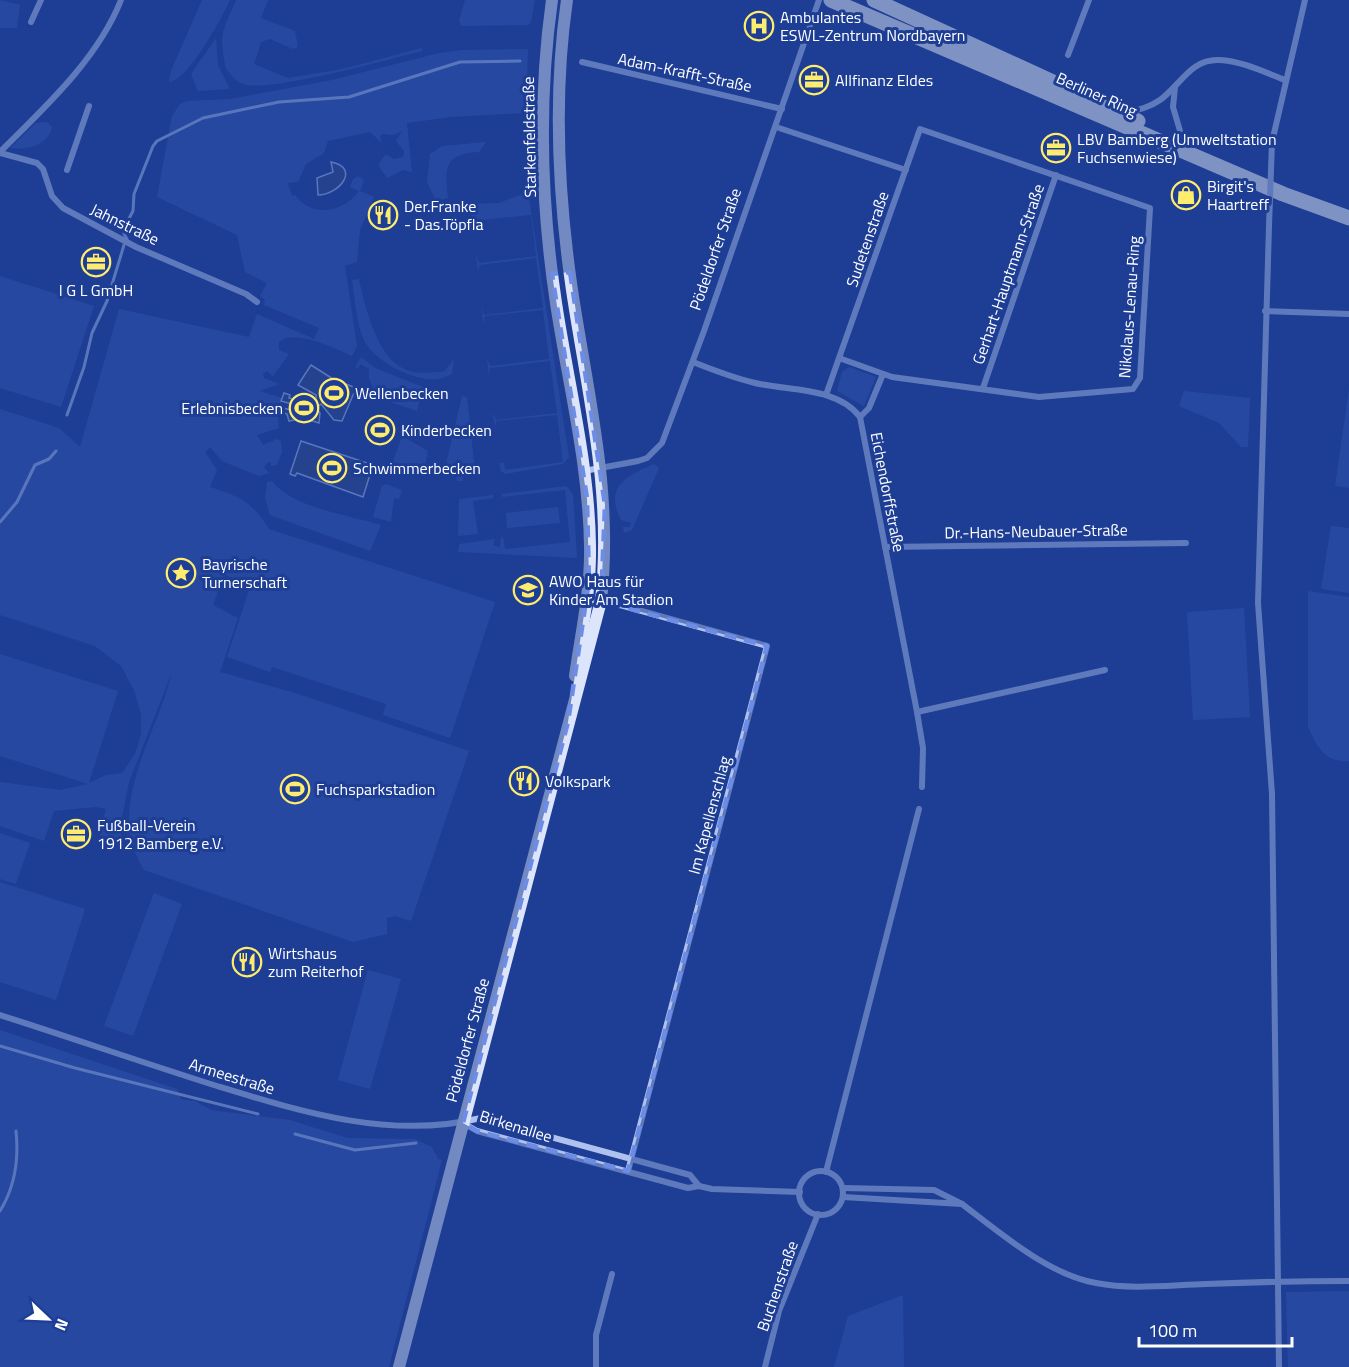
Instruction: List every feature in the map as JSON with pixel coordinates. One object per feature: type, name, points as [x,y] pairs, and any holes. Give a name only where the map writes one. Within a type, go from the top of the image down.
[{"type":"main road","name":"Starkenfeldstraße","points":[[552,0],[546,45],[542,126],[552,274],[583,471]]},
{"type":"main road","name":"Starkenfeldstraße","points":[[567,0],[560,56],[559,140],[563,212],[570,272],[601,468]]},
{"type":"main road","name":"Berliner Ring","points":[[831,0],[1273,189],[1349,218]]},
{"type":"main road","name":"Berliner Ring","points":[[874,0],[1183,141],[1349,207]]},
{"type":"main road","points":[[552,274],[570,272]]},
{"type":"main road","name":"Pödeldorfer Straße","points":[[399,1367],[601,601],[605,543],[601,468]]},
{"type":"main road","name":"Pödeldorfer Straße","points":[[568,722],[587,599],[590,545],[583,471]]},
{"type":"street","points":[[31,22],[41,0]]},
{"type":"street","points":[[0,152],[71,79],[111,21],[121,0]]},
{"type":"street","name":"Pödeldorfer Straße","points":[[583,471],[638,461],[655,452],[668,429],[819,0]]},
{"type":"street","points":[[1068,55],[1089,0]]},
{"type":"street","points":[[1279,1367],[1272,794],[1258,603],[1265,312],[1272,142],[1305,0]]},
{"type":"street","points":[[1122,114],[1159,100],[1175,87],[1184,74],[1201,62],[1217,60],[1235,62],[1285,80]]},
{"type":"street","name":"Adam-Krafft-Straße","points":[[582,62],[782,109]]},
{"type":"street","points":[[1175,87],[1173,107],[1183,141]]},
{"type":"street","points":[[67,170],[89,106]]},
{"type":"street","points":[[776,127],[906,170]]},
{"type":"street","name":"Sudetenstraße","points":[[826,395],[920,129]]},
{"type":"street","name":"Gerhart-Hauptmann-Straße","points":[[839,358],[883,374],[983,388],[1056,175],[920,129]]},
{"type":"street","name":"Jahnstraße","points":[[0,152],[37,163],[43,169],[52,196],[63,208],[132,245],[246,294],[257,302]]},
{"type":"street","name":"Nikolaus-Lenau-Ring","points":[[983,388],[1054,398],[1128,391],[1138,385],[1150,208],[1056,175]]},
{"type":"street","points":[[1265,312],[1349,314]]},
{"type":"street","name":"Eichendorffstraße","points":[[693,362],[756,383],[826,395],[848,405],[860,417],[917,712],[923,748],[922,787]]},
{"type":"street","points":[[860,417],[869,408],[883,374]]},
{"type":"street","name":"Dr.-Hans-Neubauer-Straße","points":[[885,548],[1186,543]]},
{"type":"street","name":"Im Kapellenschlag","points":[[587,599],[767,646],[628,1172]]},
{"type":"street","points":[[917,712],[1105,670]]},
{"type":"street","points":[[826,1172],[919,809]]},
{"type":"street","name":"Armeestraße","points":[[0,1015],[172,1072],[325,1117],[392,1125],[463,1123]]},
{"type":"street","name":"Birkenallee","points":[[463,1123],[481,1118],[631,1158],[690,1175],[699,1186]]},
{"type":"street","name":"Birkenallee","points":[[463,1123],[477,1131],[688,1188],[699,1186],[712,1189],[800,1192]]},
{"type":"street","points":[[826,1172],[837,1178],[843,1188],[843,1197],[834,1211],[818,1214],[804,1206],[800,1192],[806,1178],[811,1174],[826,1172]]},
{"type":"street","points":[[843,1188],[934,1190],[962,1204],[1023,1249],[1058,1269],[1095,1283],[1139,1287],[1277,1281],[1349,1281]]},
{"type":"street","points":[[843,1197],[962,1204]]},
{"type":"street","name":"Buchenstraße","points":[[765,1367],[779,1311],[818,1214]]},
{"type":"street","points":[[596,1367],[596,1335],[612,1274]]},
{"type":"highlighted area","points":[[570,272],[605,505],[601,601],[767,646],[628,1171],[477,1131],[463,1123],[568,722],[589,581],[587,498],[552,274]]},
{"type":"shaded area","points":[[0,0],[20,5],[17,28],[0,28]]},
{"type":"shaded area","points":[[202,0],[230,0],[195,60],[177,79],[169,82],[171,71]]},
{"type":"shaded area","points":[[236,0],[268,0],[261,18],[295,31],[298,47],[293,49],[270,39],[261,42],[254,64],[288,78],[342,69],[422,48],[422,51],[302,80],[277,84],[243,84],[226,69],[222,47],[225,26]]},
{"type":"shaded area","points":[[465,0],[535,0],[531,22],[528,25],[461,26],[459,21]]},
{"type":"shaded area","points":[[216,38],[218,65],[230,89],[198,91],[191,74]]},
{"type":"shaded area","points":[[528,49],[526,113],[451,117],[407,123],[412,172],[403,170],[387,178],[378,165],[386,154],[394,159],[403,157],[404,151],[396,141],[402,131],[394,135],[383,134],[380,136],[382,143],[370,132],[328,141],[324,153],[306,164],[298,182],[288,183],[292,196],[295,195],[302,202],[318,210],[336,208],[352,198],[359,191],[350,187],[353,179],[358,176],[364,180],[360,191],[374,197],[360,230],[357,262],[345,266],[357,346],[352,356],[304,338],[286,338],[279,342],[279,350],[289,354],[273,376],[267,371],[263,374],[264,378],[279,384],[259,391],[282,398],[278,415],[279,428],[257,435],[263,445],[277,439],[281,441],[282,452],[277,465],[271,466],[271,462],[268,462],[264,467],[269,473],[259,476],[222,461],[210,447],[205,452],[217,470],[210,487],[244,501],[257,512],[269,529],[495,602],[450,738],[383,715],[386,704],[272,667],[270,672],[227,657],[251,584],[224,575],[213,605],[238,618],[220,672],[295,693],[469,751],[411,921],[395,916],[387,918],[387,934],[353,942],[144,870],[130,838],[130,807],[133,787],[172,672],[129,782],[122,817],[121,843],[115,844],[113,840],[99,835],[106,809],[96,807],[54,811],[44,841],[0,826],[0,782],[60,790],[88,784],[0,756],[0,654],[118,691],[89,783],[106,775],[122,773],[135,754],[141,735],[141,714],[134,690],[121,666],[95,646],[0,615],[0,409],[59,428],[80,447],[119,309],[249,337],[257,314],[314,339],[319,328],[264,305],[265,300],[260,296],[267,283],[245,272],[237,235],[157,197],[172,116],[180,104],[187,101],[230,99],[332,80],[439,53],[462,50]]},
{"type":"shaded area","points":[[47,122],[52,127],[46,139],[41,143],[23,148],[10,148],[36,123]]},
{"type":"shaded area","points":[[486,142],[479,152],[459,156],[449,164],[448,198],[436,201],[427,182],[430,154],[442,146]]},
{"type":"shaded area","points":[[331,162],[340,165],[345,170],[344,181],[333,191],[318,195],[317,178],[333,172]]},
{"type":"shaded area","points":[[528,192],[569,457],[563,464],[505,474],[501,471],[499,463],[504,463],[505,470],[563,462],[557,415],[496,421],[495,429],[493,412],[496,420],[557,413],[550,361],[490,368],[489,376],[487,358],[490,366],[549,359],[543,310],[485,316],[483,324],[482,307],[484,315],[543,308],[536,258],[479,265],[478,272],[476,255],[479,263],[536,256],[531,215],[471,221],[473,204],[499,203]]},
{"type":"shaded area","points":[[0,276],[94,306],[61,407],[0,388]]},
{"type":"shaded area","points":[[359,279],[372,327],[391,359],[404,369],[427,373],[445,371],[454,359],[452,373],[442,378],[417,377],[390,366],[370,349],[361,333],[356,311],[352,280]]},
{"type":"shaded area","points":[[361,357],[375,368],[423,387],[417,411],[391,402],[393,395],[381,391],[380,394],[376,393],[369,379],[369,369],[360,364],[358,368],[355,367]]},
{"type":"shaded area","name":"Wellenbecken","points":[[311,365],[333,379],[356,388],[342,421],[334,420],[321,404],[316,408],[320,413],[319,423],[303,418],[289,421],[287,414],[282,412],[283,408],[291,410],[293,408],[292,404],[281,401],[284,393],[290,395],[289,398],[310,404],[316,402],[316,395],[298,385]]},
{"type":"shaded area","points":[[849,367],[876,377],[864,406],[837,391],[842,372]]},
{"type":"shaded area","points":[[1349,389],[1349,488],[1335,486]]},
{"type":"shaded area","points":[[1184,391],[1250,398],[1248,447],[1241,447],[1219,423],[1179,406]]},
{"type":"shaded area","points":[[462,396],[467,397],[475,471],[462,473],[463,481],[457,481],[456,475],[443,477]]},
{"type":"shaded area","points":[[402,436],[428,451],[423,474],[393,462]]},
{"type":"shaded area","name":"Schwimmerbecken","points":[[301,441],[373,465],[363,497],[297,473],[295,476],[290,474]]},
{"type":"shaded area","points":[[654,464],[659,468],[632,530],[624,533],[623,527],[630,527],[631,523],[621,520],[616,509],[617,491],[627,478]]},
{"type":"shaded area","points":[[272,481],[293,498],[307,504],[381,525],[370,551],[270,515],[265,498],[267,482]]},
{"type":"shaded area","points":[[386,484],[402,490],[399,499],[394,498],[391,522],[373,517],[382,486]]},
{"type":"shaded area","points":[[566,486],[573,494],[577,558],[458,552],[459,544],[495,539],[493,545],[500,547],[503,537],[505,549],[570,542],[565,490],[502,497],[502,494]]},
{"type":"shaded area","points":[[493,495],[493,498],[473,501],[478,534],[458,536],[459,499]]},
{"type":"shaded area","points":[[558,507],[560,523],[507,528],[506,513]]},
{"type":"shaded area","points":[[1331,526],[1349,528],[1349,593],[1321,589]]},
{"type":"shaded area","points":[[1308,591],[1349,597],[1349,761],[1333,759],[1323,752],[1308,727]]},
{"type":"shaded area","points":[[1244,608],[1250,717],[1193,720],[1187,612]]},
{"type":"shaded area","points":[[0,833],[30,843],[16,884],[0,879]]},
{"type":"shaded area","points":[[0,882],[85,909],[56,1000],[0,982]]},
{"type":"shaded area","points":[[154,893],[182,904],[133,1036],[104,1026]]},
{"type":"shaded area","points":[[368,970],[401,979],[370,1089],[338,1080]]},
{"type":"shaded area","points":[[0,1030],[177,1089],[181,1099],[195,1101],[211,1110],[290,1120],[347,1138],[415,1139],[432,1147],[438,1159],[442,1160],[389,1367],[0,1367]]},
{"type":"shaded area","points":[[1349,1291],[1349,1367],[1288,1367],[1286,1292]]},
{"type":"shaded area","points":[[903,1295],[904,1367],[834,1367],[848,1316]]},
{"type":"waterway","points":[[127,239],[124,234],[125,226],[133,211],[134,194],[153,146],[157,141],[203,118],[279,102],[349,97],[460,62],[520,61]]},
{"type":"waterway","points":[[67,415],[84,367],[92,333],[107,301],[124,245]]},
{"type":"waterway","points":[[0,522],[17,502],[35,465],[49,459],[56,451]]},
{"type":"waterway","points":[[0,1046],[75,1068],[258,1114]]},
{"type":"waterway","points":[[0,1211],[15,1173],[16,1131]]},
{"type":"waterway","points":[[295,1134],[355,1150],[416,1143]]},
{"type":"place","name":"Ambulantes ESWL-Zentrum Nordbayern","points":[[759,26]]},
{"type":"place","name":"Allfinanz Eldes","points":[[814,80]]},
{"type":"place","name":"LBV Bamberg (Umweltstation Fuchsenwiese)","points":[[1056,148]]},
{"type":"place","name":"Birgit's Haartreff","points":[[1186,195]]},
{"type":"place","name":"Der.Franke - Das.Töpfla","points":[[383,215]]},
{"type":"place","name":"I G L GmbH","points":[[96,262]]},
{"type":"place","name":"Wellenbecken","points":[[334,393]]},
{"type":"place","name":"Erlebnisbecken","points":[[304,408]]},
{"type":"place","name":"Kinderbecken","points":[[380,430]]},
{"type":"place","name":"Schwimmerbecken","points":[[332,468]]},
{"type":"place","name":"Bayrische Turnerschaft","points":[[181,573]]},
{"type":"place","name":"AWO Haus für Kinder Am Stadion","points":[[528,590]]},
{"type":"place","name":"Volkspark","points":[[524,781]]},
{"type":"place","name":"Fuchsparkstadion","points":[[295,789]]},
{"type":"place","name":"Fußball-Verein 1912 Bamberg e.V.","points":[[76,834]]},
{"type":"place","name":"Wirtshaus zum Reiterhof","points":[[247,962]]}]
